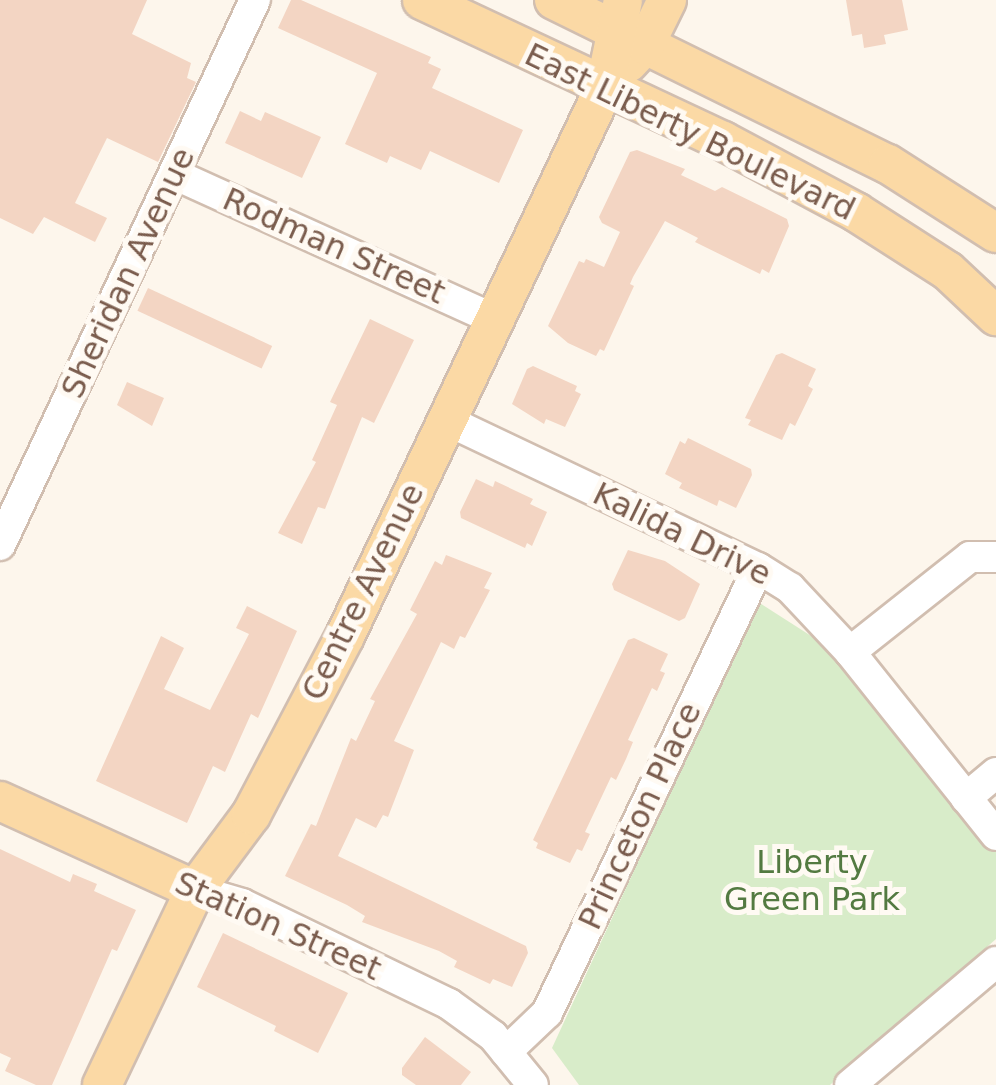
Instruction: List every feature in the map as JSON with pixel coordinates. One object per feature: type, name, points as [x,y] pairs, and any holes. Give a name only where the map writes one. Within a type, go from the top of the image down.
[{"type":"main road","name":"East Liberty Boulevard","points":[[422,0],[723,141],[856,212],[948,270],[996,316]]},
{"type":"main road","name":"East Liberty Boulevard","points":[[554,0],[627,25],[888,164],[996,233]]},
{"type":"main road","name":"Centre Avenue","points":[[102,1085],[195,890],[251,815],[345,636],[605,87],[627,25],[667,0]]},
{"type":"main road","name":"Station Street","points":[[0,801],[195,890]]},
{"type":"street","name":"Sheridan Avenue","points":[[0,545],[255,0]]},
{"type":"street","name":"Rodman Street","points":[[174,174],[493,319]]},
{"type":"street","name":"Kalida Drive","points":[[446,420],[758,568],[790,588],[850,652],[996,835]]},
{"type":"street","points":[[850,652],[970,557],[996,558]]},
{"type":"street","name":"Princeton Place","points":[[506,1052],[547,1013],[758,568]]},
{"type":"street","points":[[966,798],[996,773]]},
{"type":"street","name":"Station Street","points":[[195,890],[242,904],[449,1004],[492,1036],[533,1085]]},
{"type":"street","points":[[850,1085],[996,962]]},
{"type":"green space","name":"Liberty Green Park","points":[[758,602],[819,641],[857,678],[996,840],[996,939],[830,1085],[579,1085],[552,1048]]},
{"type":"building","points":[[0,0],[147,0],[132,34],[191,63],[187,78],[196,82],[158,162],[107,138],[75,203],[107,218],[95,242],[44,217],[33,234],[0,218]]},
{"type":"building","points":[[291,0],[301,0],[431,57],[428,63],[441,69],[432,88],[523,130],[499,183],[430,151],[421,170],[390,156],[387,163],[345,144],[377,73],[278,28]]},
{"type":"building","points":[[846,0],[902,0],[908,30],[884,35],[886,44],[864,48],[862,34],[852,36]]},
{"type":"building","points":[[240,111],[261,121],[265,112],[321,137],[302,178],[225,143]]},
{"type":"building","points":[[637,150],[685,169],[681,175],[715,191],[722,187],[787,219],[789,226],[769,273],[762,269],[760,274],[695,242],[698,238],[665,221],[633,277],[630,284],[634,286],[604,351],[600,349],[596,356],[568,343],[548,326],[579,261],[584,263],[586,259],[604,267],[620,232],[602,223],[599,217],[630,152]]},
{"type":"building","points":[[148,288],[272,346],[262,369],[137,311]]},
{"type":"building","points":[[370,319],[414,340],[374,423],[362,417],[325,509],[318,507],[302,544],[278,533],[316,462],[312,460],[337,405],[330,402]]},
{"type":"building","points":[[782,353],[816,369],[808,386],[813,389],[795,426],[790,423],[782,440],[748,425],[751,420],[745,418],[776,355]]},
{"type":"building","points":[[533,366],[577,386],[575,391],[581,394],[565,427],[546,419],[544,424],[512,404],[527,369]]},
{"type":"building","points":[[127,382],[164,398],[152,426],[117,405]]},
{"type":"building","points":[[688,438],[751,469],[752,475],[736,508],[719,500],[717,506],[679,488],[682,483],[665,474],[680,441],[685,444]]},
{"type":"building","points":[[476,479],[493,487],[495,481],[533,499],[530,504],[547,512],[532,546],[527,543],[525,548],[461,518],[460,512]]},
{"type":"building","points":[[628,550],[665,561],[700,584],[685,618],[679,621],[614,590],[612,584]]},
{"type":"building","points":[[446,555],[492,573],[484,588],[490,590],[465,638],[460,636],[454,649],[441,642],[394,741],[414,750],[388,817],[383,815],[376,828],[356,818],[338,856],[526,946],[528,953],[512,987],[493,979],[490,984],[454,967],[457,961],[439,951],[362,922],[365,916],[347,905],[285,876],[311,824],[316,826],[351,738],[356,741],[375,701],[370,699],[417,614],[410,610],[435,561],[442,565]]},
{"type":"building","points":[[247,606],[297,631],[258,718],[251,714],[225,772],[213,766],[187,823],[96,781],[161,636],[184,648],[164,689],[210,710],[249,634],[236,628]]},
{"type":"building","points":[[634,638],[668,654],[660,671],[665,673],[657,691],[652,688],[628,740],[633,742],[626,759],[616,780],[611,777],[585,832],[590,834],[582,851],[577,849],[570,863],[536,848],[538,843],[533,840],[628,640]]},
{"type":"building","points":[[0,849],[70,882],[73,874],[97,884],[94,891],[136,910],[117,951],[112,949],[52,1085],[36,1085],[5,1071],[11,1058],[0,1053]]},
{"type":"building","points":[[223,933],[348,993],[318,1053],[274,1031],[276,1026],[197,987]]},
{"type":"building","points":[[425,1037],[471,1072],[461,1085],[416,1085],[402,1075],[402,1068]]}]
